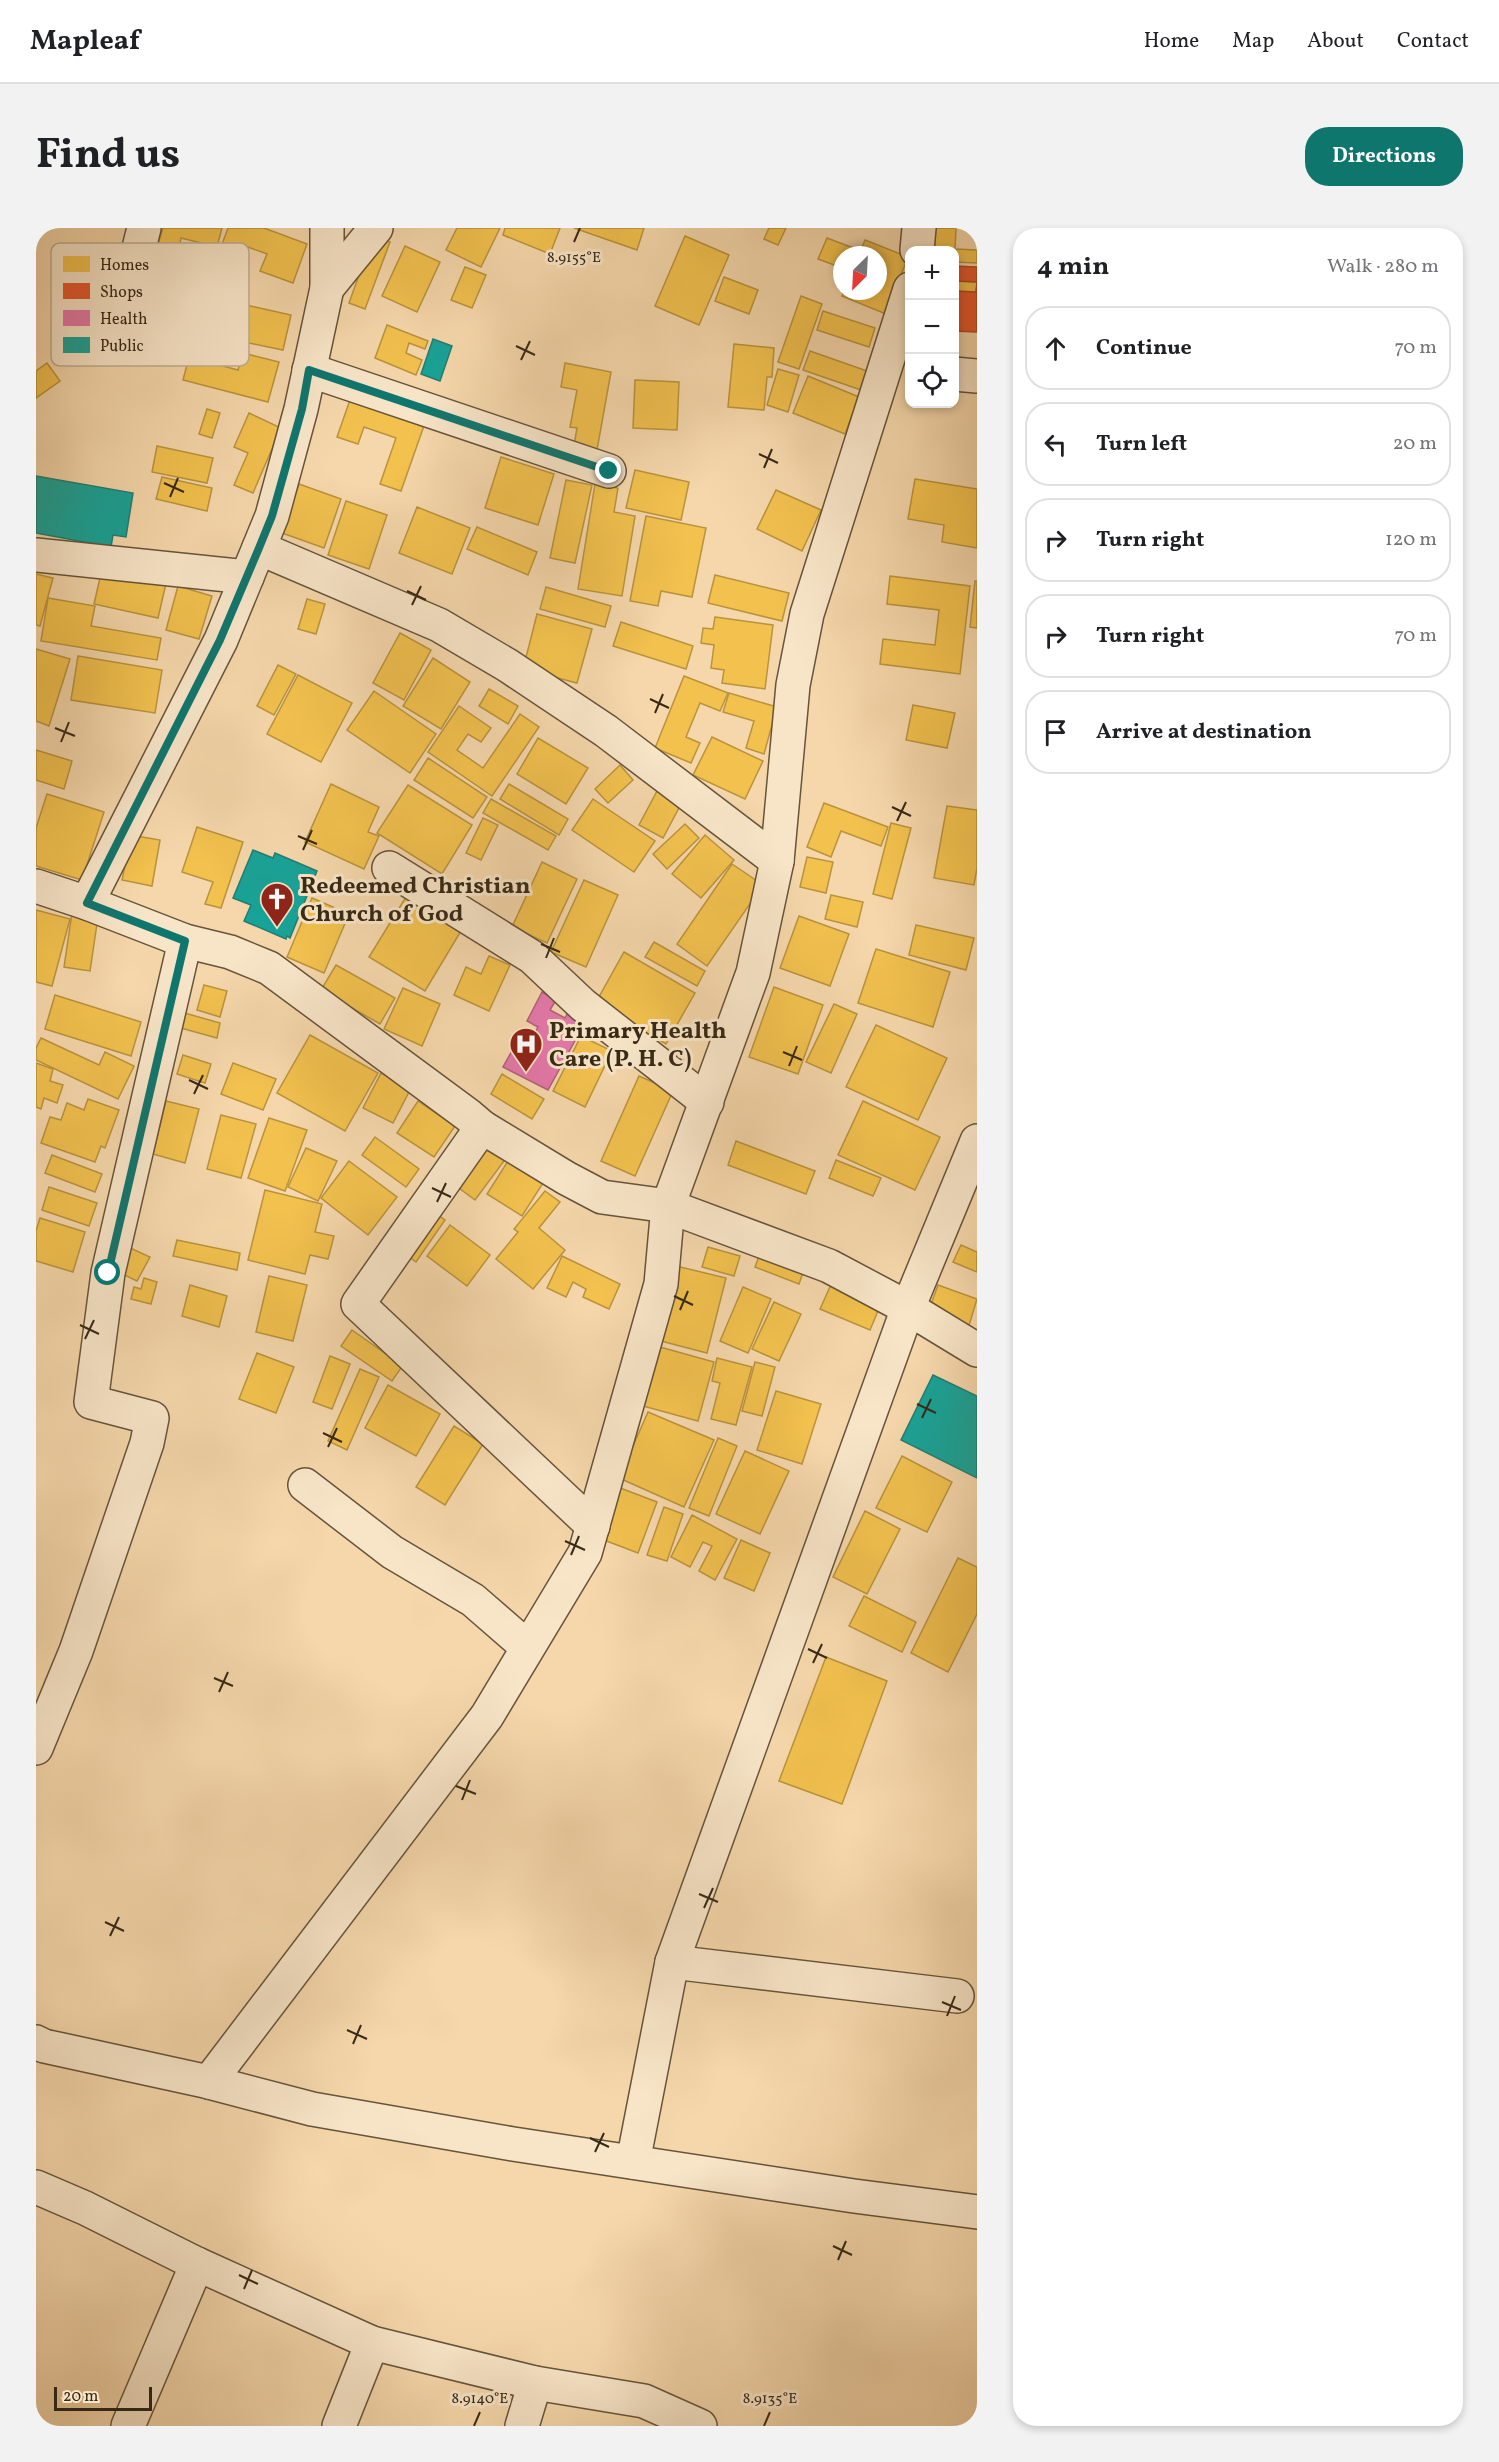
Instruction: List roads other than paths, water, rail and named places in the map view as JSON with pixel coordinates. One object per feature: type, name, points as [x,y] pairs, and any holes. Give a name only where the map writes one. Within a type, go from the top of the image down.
[{"type":"street","points":[[87,903],[220,640],[272,516],[302,409],[327,288],[321,228]]},
{"type":"street","points":[[327,288],[376,228]]},
{"type":"street","points":[[917,246],[919,228]]},
{"type":"street","points":[[209,2082],[487,1716],[585,1553],[661,1284],[668,1206],[753,973],[777,861],[793,685],[807,614],[897,369],[907,300]]},
{"type":"street","points":[[309,370],[609,471]]},
{"type":"street","points":[[959,374],[977,376]]},
{"type":"street","points":[[259,548],[439,625],[507,665],[606,731],[777,861]]},
{"type":"street","points":[[36,555],[247,577]]},
{"type":"street","points":[[388,868],[532,957],[583,1005],[707,1102]]},
{"type":"street","points":[[36,886],[185,941],[230,952],[269,968],[482,1127],[566,1178],[602,1197],[668,1206],[829,1266],[908,1308],[977,1350]]},
{"type":"street","points":[[36,1748],[76,1651],[147,1443],[152,1418],[91,1402],[108,1273],[185,941]]},
{"type":"street","points":[[482,1127],[358,1304],[593,1526]]},
{"type":"street","points":[[633,2162],[672,1962],[908,1308],[977,1141]]},
{"type":"street","points":[[305,1485],[392,1552],[473,1600],[527,1647]]},
{"type":"street","points":[[672,1962],[957,1996]]},
{"type":"street","points":[[39,2052],[209,2082],[312,2109],[633,2162],[977,2212]]},
{"type":"street","points":[[36,2187],[85,2208],[197,2264],[372,2343],[535,2383],[644,2401],[700,2426]]},
{"type":"street","points":[[128,2426],[197,2264]]},
{"type":"street","points":[[339,2426],[372,2343]]},
{"type":"street","points":[[522,2426],[535,2383]]},
{"type":"place","name":"Redeemed Christian Church of God","points":[[277,928]]},
{"type":"place","name":"Primary Health Care (P. H. C)","points":[[526,1073]]}]
